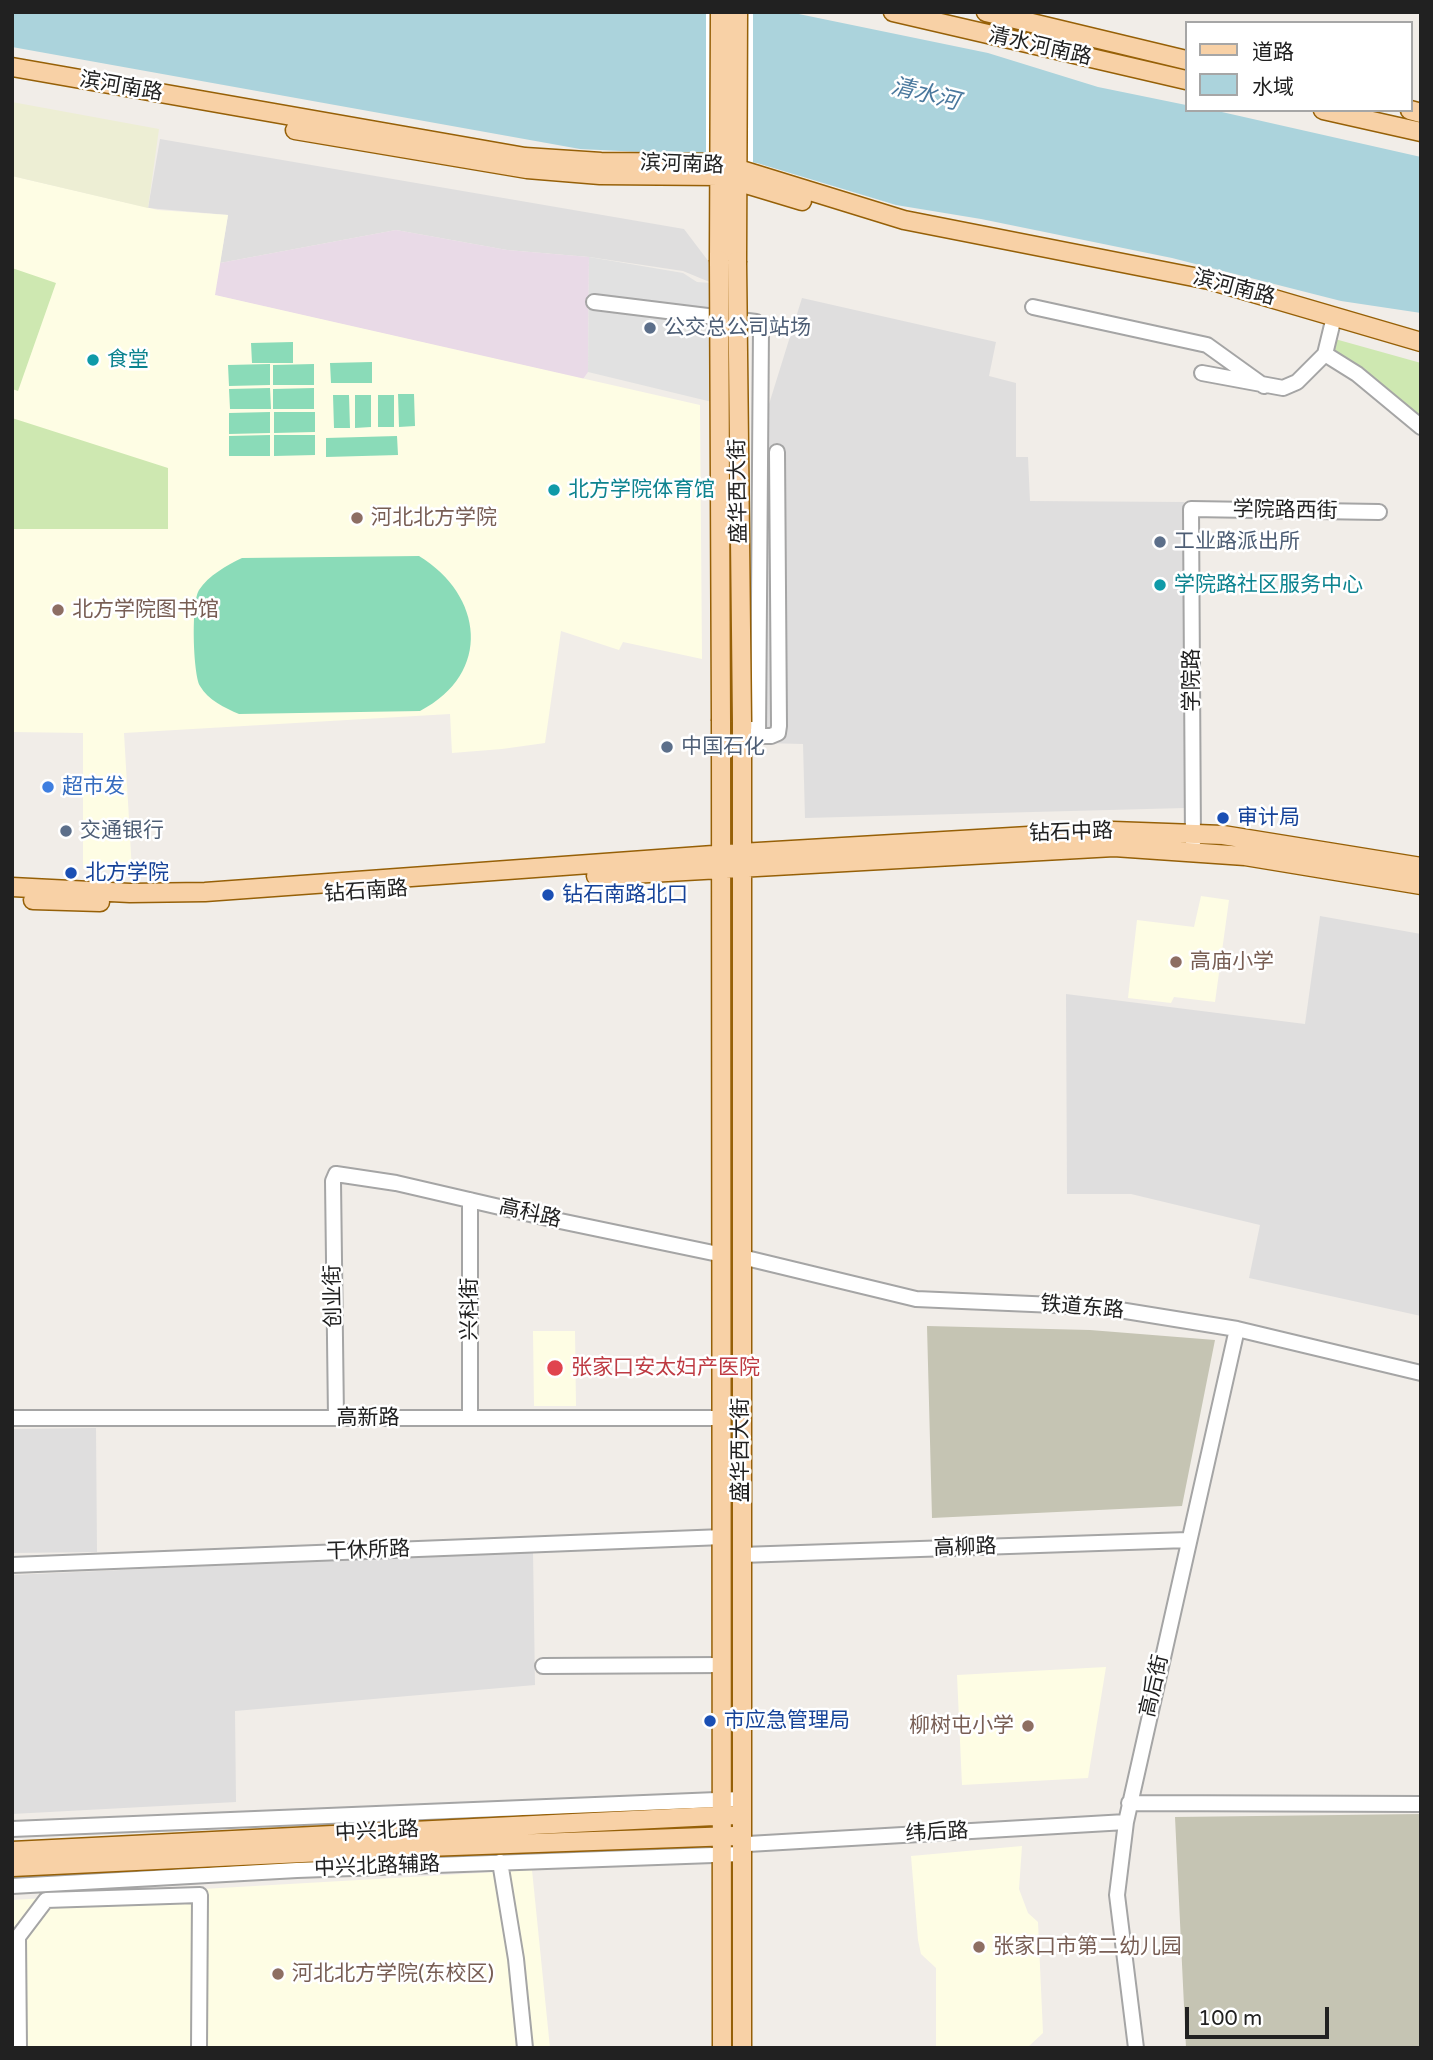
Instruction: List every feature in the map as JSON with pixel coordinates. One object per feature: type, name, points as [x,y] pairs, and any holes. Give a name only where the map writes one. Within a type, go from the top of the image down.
[{"type":"main road","name":"盛华西大街","points":[[720,12],[722,2048]]},
{"type":"main road","name":"盛华西大街","points":[[738,12],[737,261],[747,731],[741,860],[741,1807],[744,1845],[742,2048]]},
{"type":"main road","name":"清水河南路","points":[[893,12],[1184,80]]},
{"type":"main road","name":"清水河南路","points":[[986,12],[1184,60]]},
{"type":"main road","name":"滨河南路","points":[[12,67],[525,157],[737,170],[904,220],[1209,280],[1421,351]]},
{"type":"main road","name":"滨河南路","points":[[12,79],[527,169],[600,175],[719,167]]},
{"type":"main road","points":[[1332,112],[1421,132]]},
{"type":"main road","name":"滨河南路","points":[[1333,321],[1421,342]]},
{"type":"main road","name":"钻石中路","points":[[720,862],[1076,833],[1193,842],[1245,856],[1421,885]]},
{"type":"main road","name":"钻石中路","points":[[1193,842],[1223,835],[1421,867]]},
{"type":"main road","name":"钻石南路","points":[[12,887],[205,892],[720,862]]},
{"type":"main road","name":"钻石南路","points":[[12,899],[186,904],[720,862]]},
{"type":"main road","points":[[722,1059],[742,1059]]},
{"type":"main road","name":"中兴北路","points":[[12,1851],[741,1807]]},
{"type":"main road","name":"中兴北路","points":[[12,1867],[413,1847],[744,1845]]},
{"type":"street","points":[[594,302],[756,323],[761,327],[747,731],[771,736],[778,733],[779,726],[777,452]]},
{"type":"street","points":[[1033,307],[1206,345],[1264,386]]},
{"type":"street","points":[[1202,373],[1264,386],[1290,386],[1325,354],[1333,321]]},
{"type":"street","points":[[1325,354],[1357,374],[1421,427]]},
{"type":"street","name":"学院路西街","points":[[1191,509],[1379,512]]},
{"type":"street","name":"学院路","points":[[1191,509],[1193,842]]},
{"type":"street","name":"高科路","points":[[336,1174],[396,1182],[723,1255]]},
{"type":"street","name":"创业街","points":[[335,1418],[332,1181],[336,1174]]},
{"type":"street","name":"兴科街","points":[[470,1200],[470,1418]]},
{"type":"street","name":"铁道东路","points":[[742,1257],[916,1298],[1101,1307],[1237,1328],[1421,1373]]},
{"type":"street","name":"高后街","points":[[1136,2048],[1117,1895],[1126,1822],[1237,1328]]},
{"type":"street","name":"高新路","points":[[12,1418],[723,1418]]},
{"type":"street","name":"干休所路","points":[[12,1565],[723,1537]]},
{"type":"street","name":"高柳路","points":[[741,1555],[1188,1541]]},
{"type":"street","points":[[543,1666],[723,1665]]},
{"type":"street","points":[[741,1729],[749,1759],[744,1845]]},
{"type":"street","points":[[1129,1802],[1421,1804]]},
{"type":"street","points":[[12,1829],[722,1807]]},
{"type":"street","name":"纬后路","points":[[744,1845],[1126,1822]]},
{"type":"street","name":"中兴北路辅路","points":[[12,1886],[500,1862],[722,1845]]},
{"type":"street","points":[[500,1862],[516,1959],[526,2048]]},
{"type":"street","points":[[19,2048],[18,1937],[46,1900],[200,1895],[199,2048]]},
{"type":"shaded area","points":[[12,102],[159,129],[148,208],[12,176]]},
{"type":"shaded area","points":[[160,139],[684,229],[709,262],[712,283],[683,271],[589,257],[507,250],[396,230],[220,263],[228,215],[148,208]]},
{"type":"shaded area","name":"河北北方学院","points":[[12,176],[158,210],[228,215],[215,295],[700,405],[702,659],[623,642],[619,650],[561,631],[545,743],[502,749],[452,753],[450,714],[124,733],[132,871],[83,869],[83,733],[12,732]]},
{"type":"shaded area","points":[[396,230],[507,250],[589,257],[588,372],[583,379],[214,295],[220,263]]},
{"type":"shaded area","name":"公交总公司站场","points":[[589,257],[683,273],[697,282],[712,283],[712,402],[588,372]]},
{"type":"shaded area","points":[[802,298],[996,342],[989,376],[1016,383],[1016,457],[1028,457],[1030,501],[1184,502],[1185,808],[805,818],[803,744],[762,743],[765,417]]},
{"type":"shaded area","name":"高庙小学","points":[[1201,896],[1229,900],[1215,1002],[1174,997],[1171,1003],[1128,998],[1137,920],[1194,927]]},
{"type":"shaded area","points":[[1320,916],[1421,934],[1421,1316],[1249,1278],[1260,1225],[1131,1194],[1067,1194],[1066,994],[1305,1024]]},
{"type":"shaded area","points":[[927,1326],[1090,1330],[1215,1340],[1182,1506],[932,1518]]},
{"type":"shaded area","name":"张家口安太妇产医院","points":[[533,1331],[575,1331],[576,1406],[534,1406]]},
{"type":"shaded area","points":[[96,1428],[97,1552],[12,1553],[12,1429]]},
{"type":"shaded area","points":[[533,1551],[535,1685],[235,1711],[236,1802],[12,1814],[12,1575]]},
{"type":"shaded area","name":"柳树屯小学","points":[[1106,1667],[1088,1778],[962,1785],[957,1675]]},
{"type":"shaded area","points":[[1421,1814],[1421,2048],[1186,2048],[1175,1817]]},
{"type":"shaded area","name":"张家口市第二幼儿园","points":[[1022,1846],[1019,1889],[1028,1913],[1038,1922],[1043,2033],[1028,2047],[936,2046],[936,1968],[921,1954],[911,1856]]},
{"type":"shaded area","name":"河北北方学院(东校区)","points":[[532,1870],[550,2048],[12,2048],[12,1900]]},
{"type":"green space","points":[[12,268],[56,283],[18,391],[12,389]]},
{"type":"green space","points":[[1335,339],[1421,363],[1421,417],[1332,350]]},
{"type":"green space","points":[[293,342],[293,363],[252,363],[251,343]]},
{"type":"green space","points":[[372,362],[372,383],[331,383],[330,363]]},
{"type":"green space","points":[[270,364],[270,385],[229,386],[228,365]]},
{"type":"green space","points":[[314,364],[314,385],[273,385],[273,365]]},
{"type":"green space","points":[[270,388],[271,409],[230,409],[229,389]]},
{"type":"green space","points":[[314,388],[314,409],[273,409],[273,389]]},
{"type":"green space","points":[[398,394],[414,394],[415,426],[399,427]]},
{"type":"green space","points":[[333,395],[349,395],[350,428],[334,428]]},
{"type":"green space","points":[[355,395],[371,395],[371,427],[355,428]]},
{"type":"green space","points":[[378,395],[394,395],[394,427],[378,427]]},
{"type":"green space","points":[[270,412],[270,433],[229,434],[229,413]]},
{"type":"green space","points":[[274,412],[315,412],[315,432],[274,433]]},
{"type":"green space","points":[[12,418],[168,468],[168,529],[12,529]]},
{"type":"green space","points":[[270,435],[270,456],[229,456],[229,436]]},
{"type":"green space","points":[[274,435],[315,435],[315,455],[274,456]]},
{"type":"green space","points":[[397,436],[398,455],[326,457],[326,438]]},
{"type":"green space","points":[[419,556],[440,572],[456,591],[467,612],[471,634],[469,656],[460,676],[444,695],[420,711],[239,714],[203,691],[196,667],[196,597],[203,585],[224,568],[242,558]]},
{"type":"water","name":"清水河","points":[[12,12],[789,12],[988,53],[1098,87],[1184,105],[1184,112],[1222,112],[1421,157],[1421,313],[1341,301],[1172,258],[981,219],[896,205],[757,163],[702,155],[580,149],[12,47]]},
{"type":"pier","points":[[706,12],[753,12],[753,165],[706,157]]},
{"type":"place","name":"公交总公司站场","points":[[650,328]]},
{"type":"place","name":"食堂","points":[[93,360]]},
{"type":"place","name":"北方学院体育馆","points":[[554,490]]},
{"type":"place","name":"河北北方学院","points":[[357,518]]},
{"type":"place","name":"工业路派出所","points":[[1160,542]]},
{"type":"place","name":"学院路社区服务中心","points":[[1160,585]]},
{"type":"place","name":"北方学院图书馆","points":[[58,610]]},
{"type":"place","name":"中国石化","points":[[667,747]]},
{"type":"place","name":"超市发","points":[[48,787]]},
{"type":"place","name":"审计局","points":[[1223,818]]},
{"type":"place","name":"交通银行","points":[[66,831]]},
{"type":"place","name":"北方学院","points":[[71,873]]},
{"type":"place","name":"钻石南路北口","points":[[548,895]]},
{"type":"place","name":"高庙小学","points":[[1176,962]]},
{"type":"place","name":"张家口安太妇产医院","points":[[555,1368]]},
{"type":"place","name":"市应急管理局","points":[[710,1721]]},
{"type":"place","name":"柳树屯小学","points":[[1028,1726]]},
{"type":"place","name":"张家口市第二幼儿园","points":[[979,1947]]},
{"type":"place","name":"河北北方学院(东校区)","points":[[278,1974]]}]
